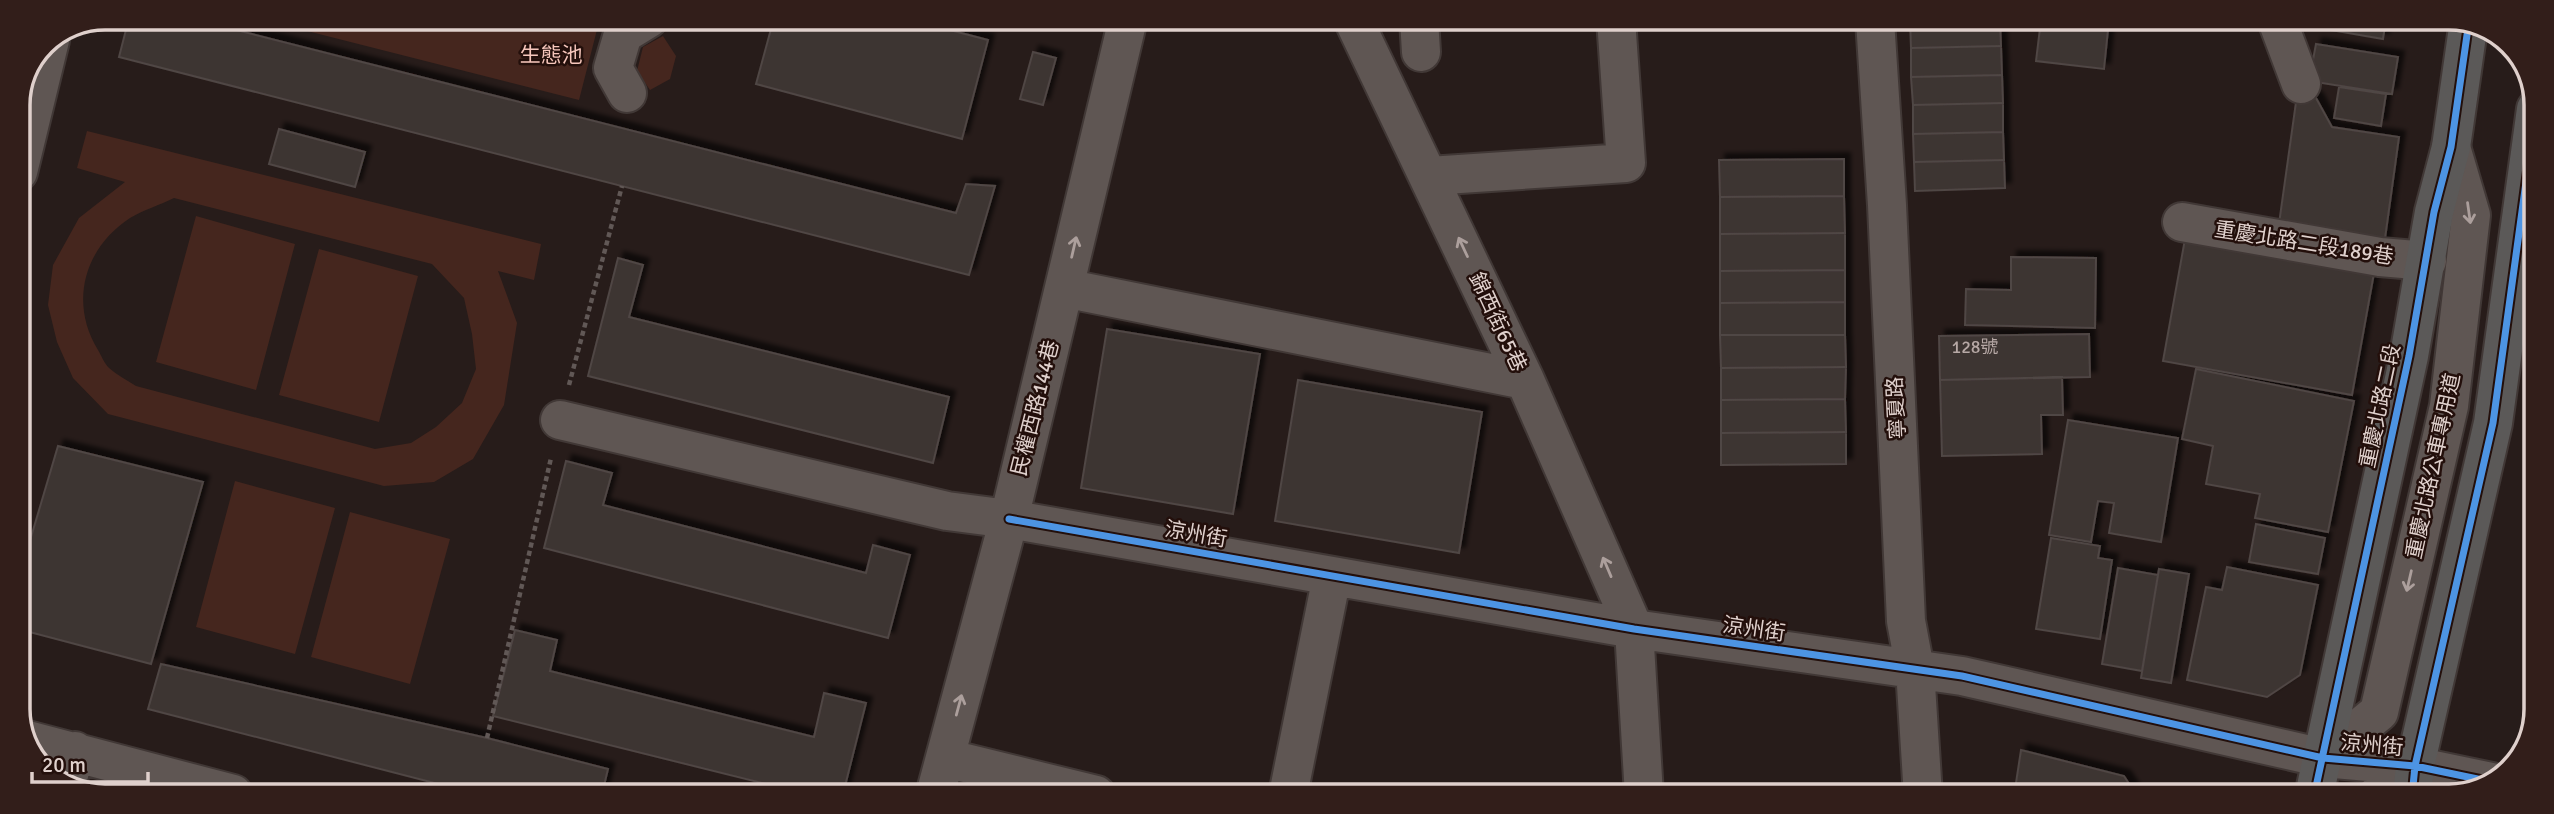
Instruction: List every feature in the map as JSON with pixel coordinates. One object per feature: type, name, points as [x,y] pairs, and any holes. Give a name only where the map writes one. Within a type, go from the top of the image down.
[{"type":"main road","name":"重慶北路二段","points":[[2317,784],[2409,356],[2434,212],[2451,147],[2467,32]]},
{"type":"main road","points":[[2413,781],[2493,423],[2524,197]]},
{"type":"street","points":[[627,93],[613,68],[622,34],[629,30]]},
{"type":"street","name":"民權西路144巷","points":[[938,784],[1009,519],[1125,30]]},
{"type":"street","name":"錦西街65巷","points":[[1358,30],[1525,380],[1634,629]]},
{"type":"street","points":[[1429,176],[1626,163],[1617,30]]},
{"type":"street","name":"寧夏路","points":[[1876,30],[1887,205],[1906,621],[1915,669],[1922,784]]},
{"type":"street","points":[[2281,30],[2301,84]]},
{"type":"street","points":[[30,122],[45,59]]},
{"type":"street","name":"重慶北路公車專用道","points":[[2323,758],[2379,712],[2449,406],[2471,215],[2451,147]]},
{"type":"street","name":"重慶北路二段189巷","points":[[2182,222],[2368,255],[2427,261]]},
{"type":"street","points":[[1065,288],[1525,380]]},
{"type":"street","name":"涼州街","points":[[560,420],[947,511],[1009,519],[1634,629],[1962,676],[2323,758],[2372,779],[2467,782]]},
{"type":"street","points":[[1290,784],[1332,576]]},
{"type":"street","points":[[1634,629],[1643,784]]},
{"type":"street","points":[[41,749],[71,767],[173,784]]},
{"type":"street","points":[[944,758],[1051,784]]},
{"type":"green space","name":"生態池","points":[[303,30],[597,30],[579,100]]},
{"type":"green space","points":[[663,36],[676,56],[670,79],[650,90],[637,71],[643,47]]},
{"type":"green space","points":[[87,131],[541,244],[534,280],[498,271],[517,323],[504,405],[473,459],[434,482],[384,486],[108,414],[73,378],[57,342],[48,305],[53,265],[79,218],[125,182],[77,168]],"holes":[[[174,198],[432,264],[464,298],[476,369],[462,403],[436,427],[411,443],[375,449],[136,386],[106,364],[89,332],[84,314],[86,278],[102,245],[114,230],[130,218]]]},
{"type":"green space","points":[[196,216],[295,244],[256,390],[156,362]]},
{"type":"green space","points":[[319,249],[418,276],[379,422],[279,395]]},
{"type":"green space","points":[[235,481],[335,508],[295,654],[196,627]]},
{"type":"green space","points":[[350,512],[450,539],[410,684],[311,657]]},
{"type":"building","points":[[126,30],[236,30],[956,213],[966,184],[995,186],[969,275],[119,57]]},
{"type":"building","points":[[771,30],[950,30],[988,40],[962,139],[756,84]]},
{"type":"building","points":[[1910,30],[2000,30],[2001,46],[1911,48]]},
{"type":"building","points":[[2040,30],[2108,30],[2104,69],[2036,61]]},
{"type":"building","points":[[2331,30],[2384,30],[2383,39]]},
{"type":"building","points":[[2316,44],[2398,57],[2392,94],[2309,81]]},
{"type":"building","points":[[2001,46],[2002,75],[1911,77],[1911,48]]},
{"type":"building","points":[[1033,52],[1056,58],[1043,105],[1020,99]]},
{"type":"building","points":[[2002,75],[2003,103],[1913,105],[1911,77]]},
{"type":"building","points":[[2339,87],[2386,94],[2381,126],[2334,118]]},
{"type":"building","points":[[2297,95],[2316,98],[2332,127],[2399,137],[2383,253],[2277,238]]},
{"type":"building","points":[[2003,103],[2003,132],[1913,134],[1913,105]]},
{"type":"building","points":[[279,129],[365,152],[355,187],[269,164]]},
{"type":"building","points":[[2003,132],[2004,160],[1914,162],[1913,134]]},
{"type":"building","points":[[1844,159],[1844,196],[1720,197],[1719,160]]},
{"type":"building","points":[[2004,160],[2005,188],[1915,191],[1914,162]]},
{"type":"building","points":[[1844,196],[1845,233],[1720,234],[1720,197]]},
{"type":"building","points":[[2187,228],[2376,262],[2352,395],[2163,361]]},
{"type":"building","points":[[1845,233],[1845,270],[1720,271],[1720,234]]},
{"type":"building","points":[[2011,257],[2096,258],[2095,328],[1965,325],[1966,289],[2011,290]]},
{"type":"building","points":[[618,258],[643,265],[629,317],[949,397],[933,463],[588,376]]},
{"type":"building","points":[[1845,270],[1845,302],[1720,303],[1720,271]]},
{"type":"building","points":[[1845,302],[1845,335],[1720,335],[1720,303]]},
{"type":"building","points":[[1107,329],[1260,354],[1233,514],[1081,488]]},
{"type":"building","points":[[2089,334],[2090,377],[1940,380],[1939,336]]},
{"type":"building","points":[[1720,335],[1845,335],[1846,367],[1721,368]]},
{"type":"building","points":[[1846,367],[1845,399],[1721,400],[1721,368]]},
{"type":"building","points":[[2196,369],[2354,401],[2328,532],[2255,518],[2260,494],[2206,484],[2213,446],[2182,439]]},
{"type":"building","points":[[2062,377],[2063,415],[2041,415],[2042,454],[1942,456],[1940,380]]},
{"type":"building","points":[[1298,380],[1482,412],[1459,553],[1275,521]]},
{"type":"building","points":[[1845,399],[1846,432],[1721,433],[1721,400]]},
{"type":"building","points":[[2068,420],[2178,438],[2161,542],[2109,533],[2114,503],[2098,501],[2091,542],[2049,535]]},
{"type":"building","points":[[1846,432],[1846,464],[1721,465],[1721,433]]},
{"type":"building","points":[[58,446],[203,482],[151,664],[30,632],[30,540]]},
{"type":"building","points":[[566,461],[612,473],[603,505],[866,573],[873,545],[910,555],[888,638],[544,548]]},
{"type":"building","points":[[2256,524],[2325,538],[2318,574],[2249,562]]},
{"type":"building","points":[[2051,538],[2100,546],[2098,558],[2112,560],[2100,639],[2036,629]]},
{"type":"building","points":[[2227,567],[2318,585],[2300,675],[2267,697],[2187,680],[2206,587],[2222,590]]},
{"type":"building","points":[[2118,568],[2158,575],[2142,671],[2102,664]]},
{"type":"building","points":[[2159,569],[2189,574],[2171,683],[2141,678]]},
{"type":"building","points":[[515,630],[557,640],[550,671],[814,737],[824,693],[866,703],[846,784],[766,784],[493,716]]},
{"type":"building","points":[[161,664],[487,738],[608,769],[604,784],[438,784],[148,709]]},
{"type":"building","points":[[2021,750],[2124,776],[2129,784],[2016,784]]},
{"type":"cycle path","points":[[2317,784],[2409,356],[2434,212],[2451,147],[2467,32]]},
{"type":"cycle path","points":[[2413,784],[2415,766],[2493,423],[2524,197]]},
{"type":"cycle path","points":[[1009,519],[1634,629],[1962,676],[2323,758],[2415,766],[2476,779]]}]
